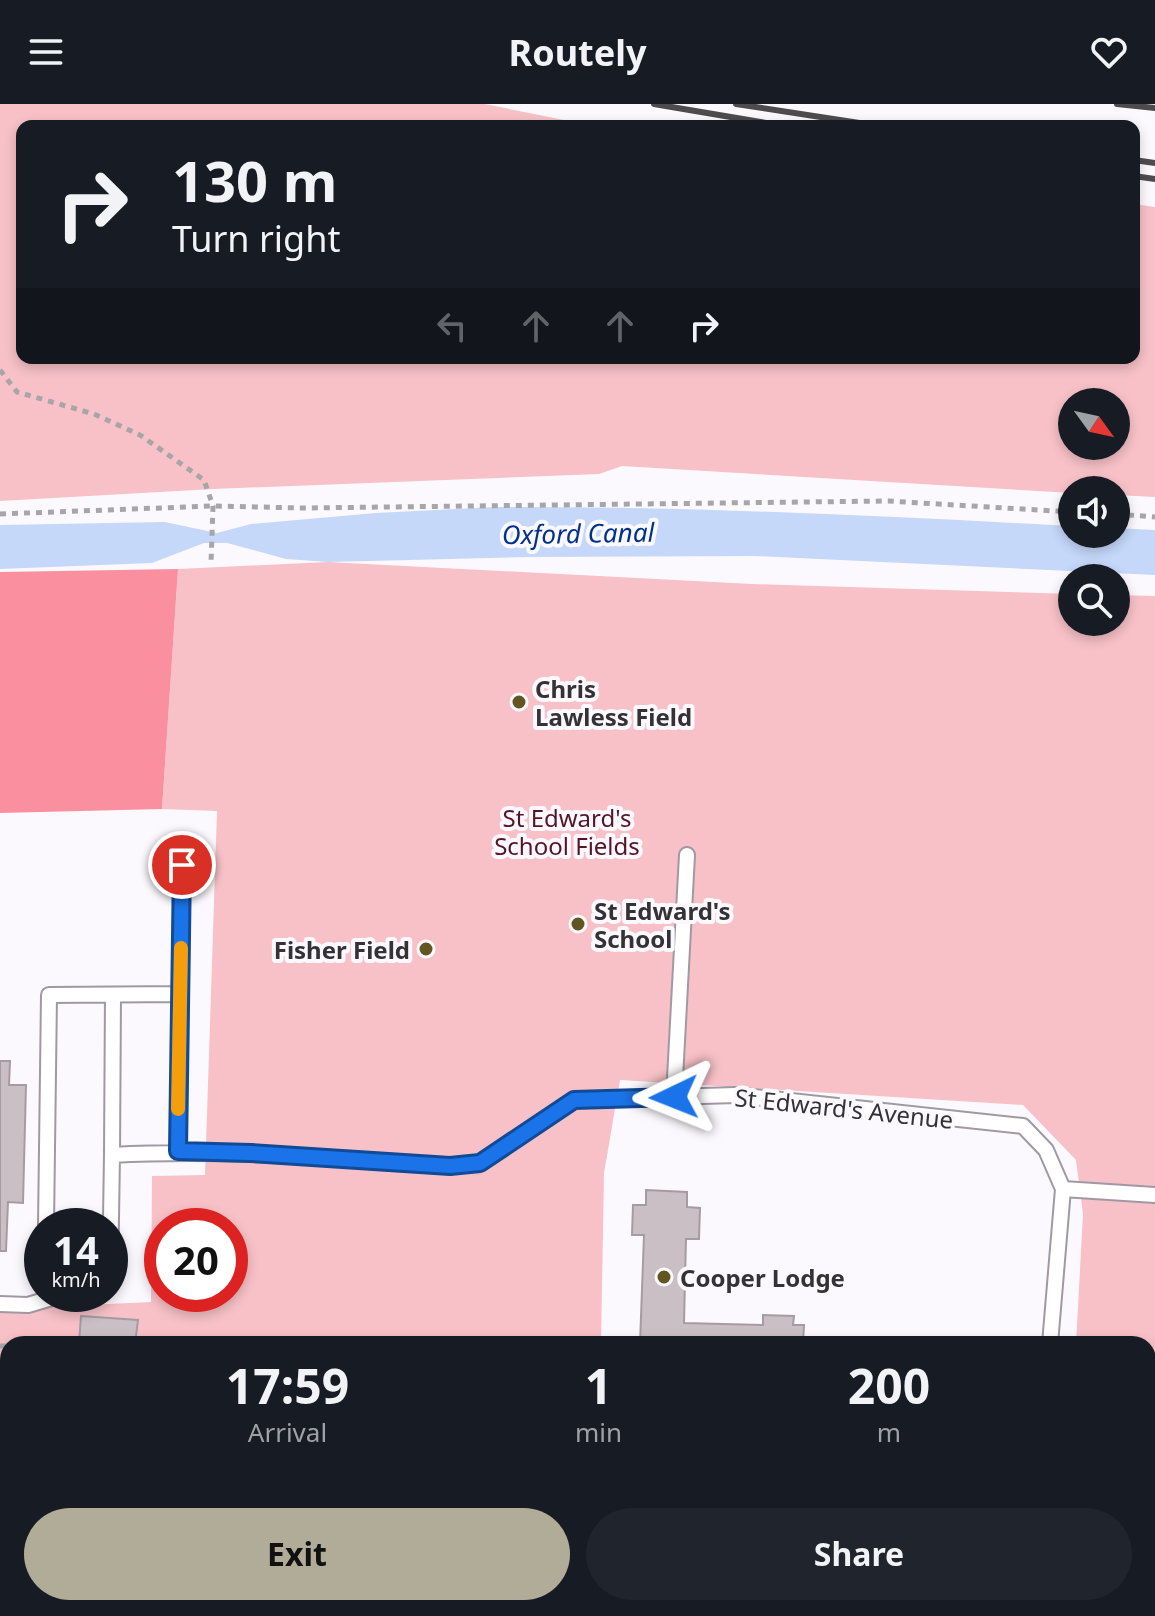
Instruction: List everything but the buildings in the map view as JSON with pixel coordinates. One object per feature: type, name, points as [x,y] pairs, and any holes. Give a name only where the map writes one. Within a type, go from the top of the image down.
[{"type":"lane","points":[[674,1097],[687,855]]},
{"type":"lane","points":[[178,1151],[182,865]]},
{"type":"lane","points":[[46,1208],[49,995],[180,994]]},
{"type":"lane","points":[[111,1208],[113,995]]},
{"type":"lane","name":"St Edward's Avenue","points":[[112,1155],[178,1151],[450,1166],[480,1163],[574,1100],[735,1095],[1023,1126],[1046,1150],[1063,1189],[1051,1336]]},
{"type":"lane","points":[[1063,1189],[1155,1195]]},
{"type":"lane","points":[[0,1304],[24,1305]]},
{"type":"path","points":[[0,370],[17,392],[94,414],[140,435],[204,480],[213,506],[211,563]]},
{"type":"path","points":[[0,514],[213,506],[304,508],[888,501],[1058,511]]},
{"type":"path","points":[[1130,515],[1155,517]]},
{"type":"green space","points":[[0,104],[485,104],[564,120],[16,120],[16,364],[1140,364],[1140,205],[1155,207],[1155,497],[1130,496],[1130,476],[1058,476],[1058,492],[622,466],[599,474],[0,501]]},
{"type":"green space","name":"St Edward's School Fields","points":[[328,562],[752,584],[1058,594],[1058,636],[1130,636],[1130,595],[1155,596],[1155,1336],[1076,1336],[1083,1214],[1076,1160],[1023,1105],[620,1080],[604,1173],[601,1336],[0,1336],[0,1309],[24,1308],[24,1312],[128,1312],[128,1303],[144,1302],[144,1312],[248,1312],[248,1208],[152,1208],[152,1176],[205,1175],[217,811],[162,809],[178,569]]},
{"type":"shaded area","points":[[178,569],[162,809],[0,813],[0,572]]},
{"type":"water","name":"Oxford Canal","points":[[567,507],[1058,525],[1058,548],[1130,548],[1130,529],[1155,530],[1155,575],[1130,574],[1130,564],[1058,564],[1058,570],[755,556],[328,562],[286,559],[227,543],[204,543],[152,563],[0,569],[0,525],[165,522],[217,533],[251,524],[376,513]]},
{"type":"railway","points":[[654,104],[749,120]]},
{"type":"railway","points":[[736,104],[840,120]]},
{"type":"railway","points":[[1117,104],[1155,108]]},
{"type":"railway","points":[[1140,161],[1155,163]]},
{"type":"railway","points":[[1140,177],[1155,179]]},
{"type":"slow traffic","points":[[178,1109],[181,948]]},
{"type":"place","name":"Chris Lawless Field","points":[[519,702]]},
{"type":"place","name":"St Edward's School","points":[[578,924]]},
{"type":"place","name":"Fisher Field","points":[[426,949]]},
{"type":"place","name":"Cooper Lodge","points":[[664,1277]]},
{"type":"route","points":[[182,865],[178,1151],[450,1166],[480,1163],[574,1100],[674,1097]]}]
